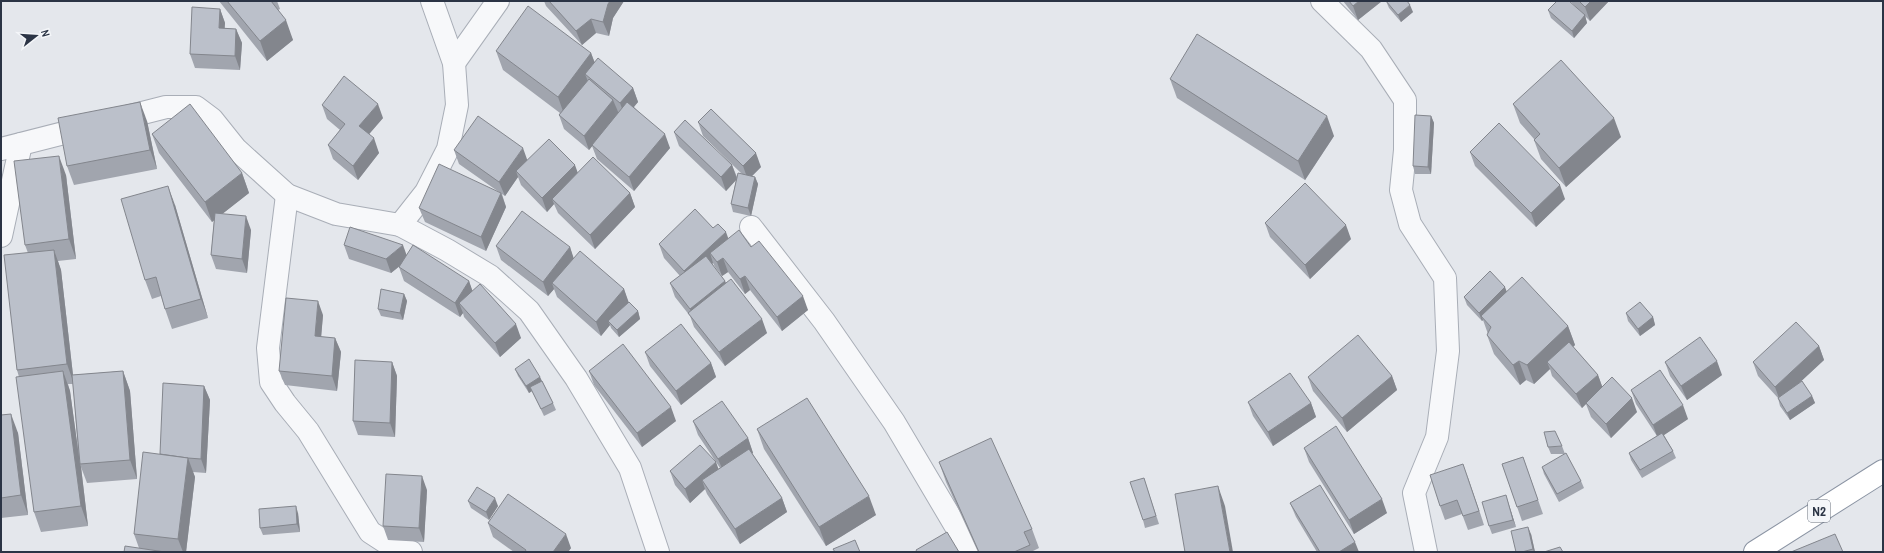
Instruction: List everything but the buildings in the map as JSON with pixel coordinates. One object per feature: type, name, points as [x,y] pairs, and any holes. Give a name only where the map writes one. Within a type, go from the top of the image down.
[{"type":"highway","name":"N2","points":[[1755,552],[1883,471]]},
{"type":"street","points":[[400,225],[426,192],[448,149],[457,105],[454,63],[432,1]]},
{"type":"street","points":[[454,63],[498,1]]},
{"type":"street","points":[[1322,1],[1371,49],[1405,100],[1405,150],[1400,190],[1410,224],[1445,278],[1448,351],[1437,438],[1414,493],[1426,552]]},
{"type":"street","points":[[1,236],[11,146],[166,107],[196,107],[212,119],[236,149],[287,196],[336,214],[400,225],[447,250],[490,276],[529,311],[576,378],[630,468],[658,552]]},
{"type":"street","points":[[287,196],[268,348],[271,382],[285,404],[308,431],[370,532],[390,545],[411,552]]},
{"type":"street","points":[[751,227],[824,321],[894,422],[971,552]]}]
